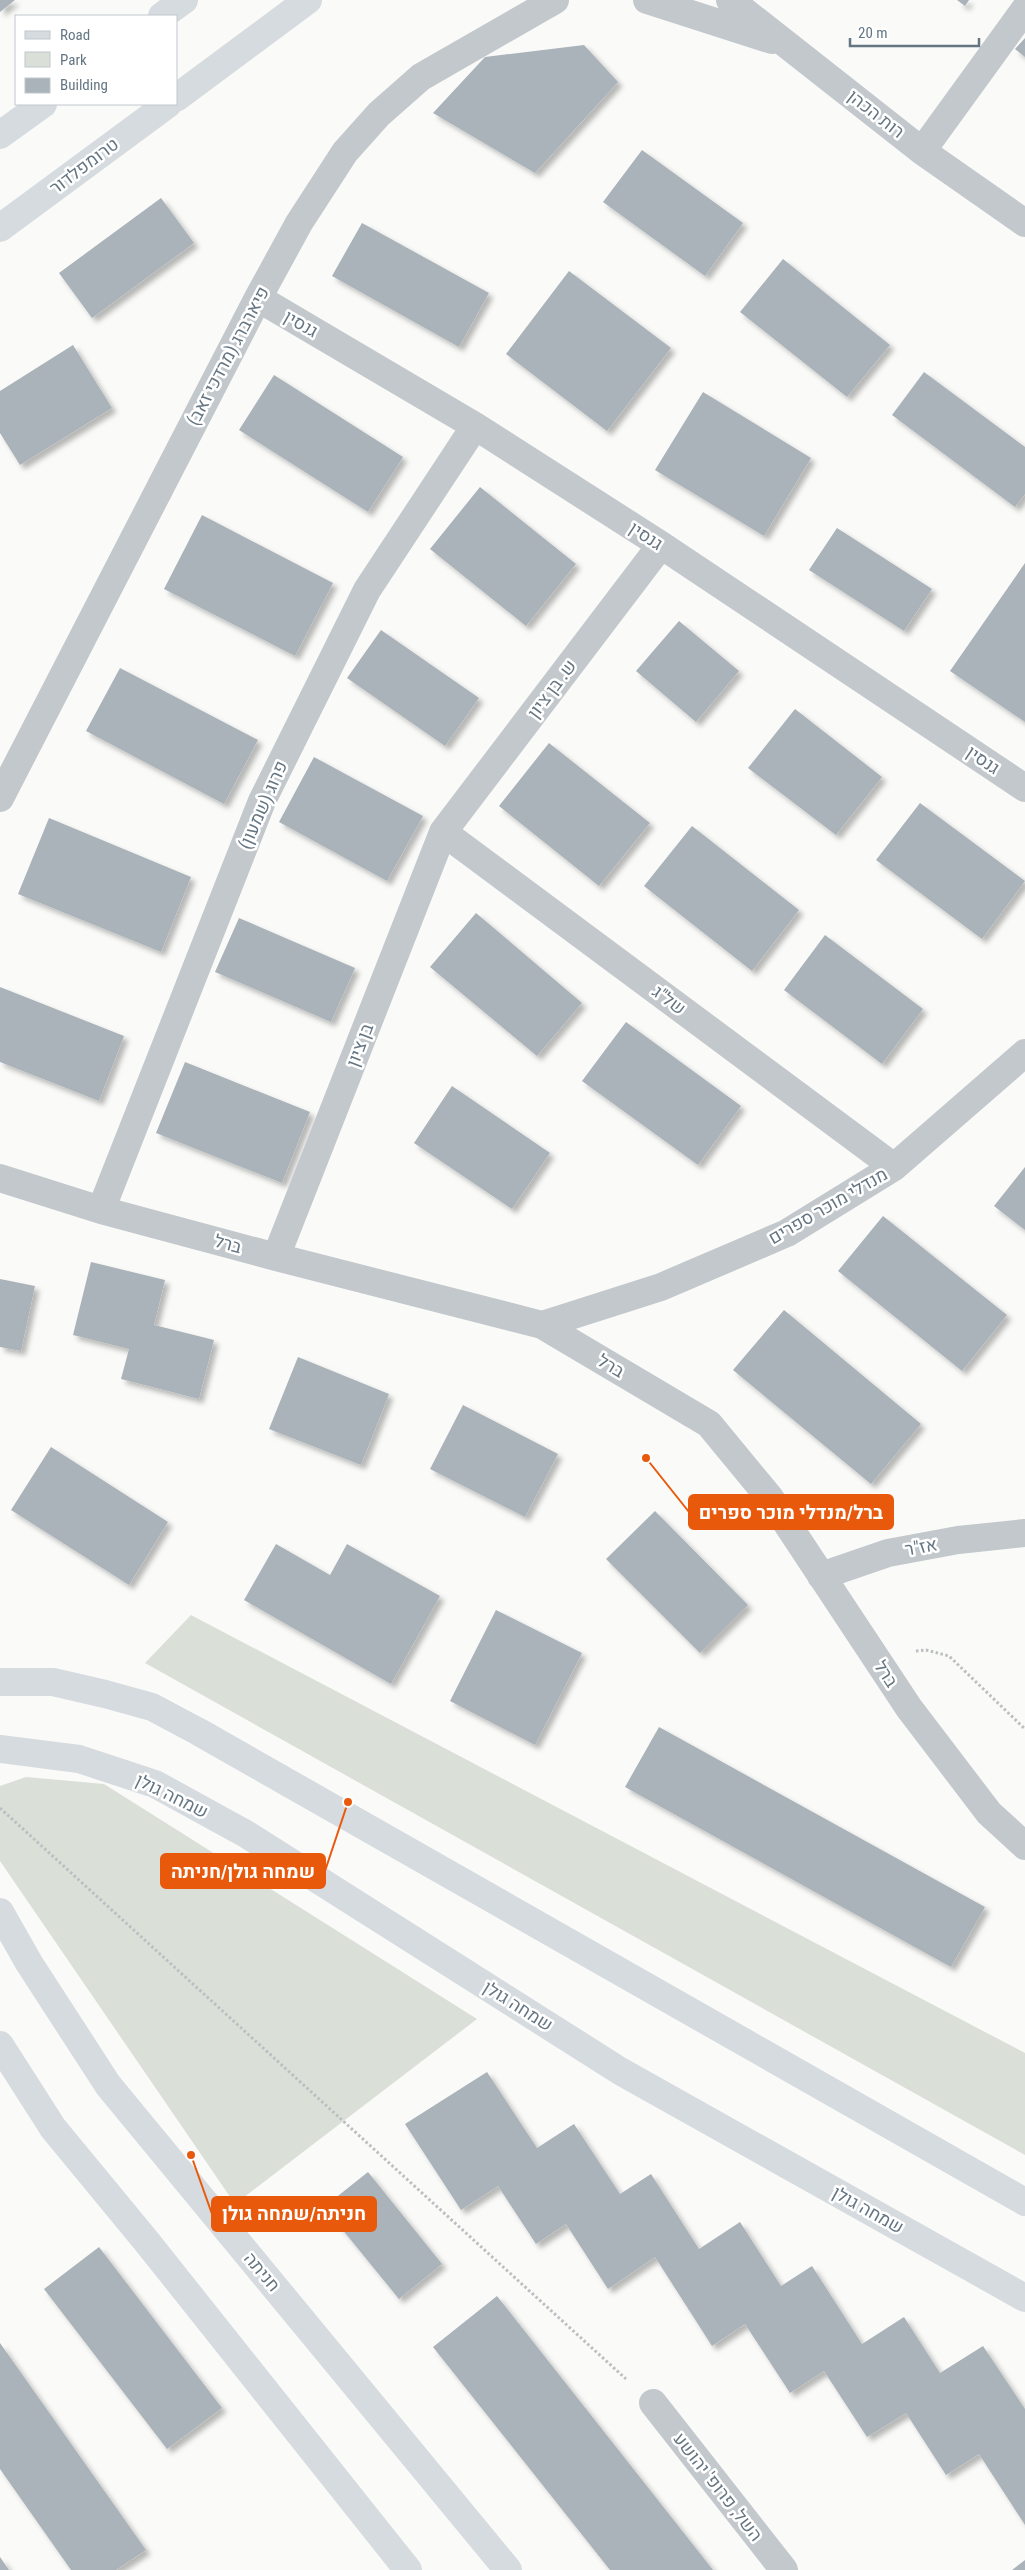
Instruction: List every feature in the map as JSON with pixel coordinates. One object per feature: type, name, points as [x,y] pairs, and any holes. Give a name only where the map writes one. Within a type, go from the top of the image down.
[{"type":"street","points":[[163,15],[184,0]]},
{"type":"street","points":[[178,97],[308,0]]},
{"type":"street","name":"פיארברג (מרדכי זאב)","points":[[0,798],[258,298],[298,224],[346,152],[379,114],[421,77],[555,0]]},
{"type":"street","points":[[648,0],[787,44]]},
{"type":"street","name":"רות הכהן","points":[[730,0],[922,151],[1025,223]]},
{"type":"street","points":[[922,151],[1025,9]]},
{"type":"street","points":[[0,135],[41,105]]},
{"type":"street","name":"טרומפלדור","points":[[0,228],[167,105]]},
{"type":"street","name":"גנסין","points":[[258,298],[475,426],[661,545],[1025,788]]},
{"type":"street","name":"פרוג (שמעון)","points":[[101,1210],[262,801],[367,590],[475,426]]},
{"type":"street","name":"ש. בן ציון","points":[[443,832],[661,545]]},
{"type":"street","name":"של\"ג","points":[[443,832],[894,1167]]},
{"type":"street","name":"בן ציון","points":[[276,1258],[443,832]]},
{"type":"street","name":"מנדלי מוכר ספרים","points":[[542,1324],[661,1287],[787,1233],[894,1167],[1025,1053]]},
{"type":"street","name":"ברל","points":[[0,1178],[101,1210],[276,1258],[542,1324],[709,1424],[770,1498],[914,1716],[989,1813],[1025,1846]]},
{"type":"street","name":"אז\"ר","points":[[821,1576],[888,1553],[958,1540],[1025,1533]]},
{"type":"street","points":[[0,1682],[53,1682],[152,1708],[224,1746],[1025,2202]]},
{"type":"street","points":[[0,1757],[13,1750]]},
{"type":"street","name":"שמחה גולן","points":[[13,1750],[79,1759],[154,1784],[246,1834],[620,2071],[1025,2298]]},
{"type":"street","name":"חניתה","points":[[0,1912],[29,1963],[108,2085],[508,2570]]},
{"type":"street","points":[[0,2045],[53,2128],[147,2242],[408,2570]]},
{"type":"street","name":"השל, פרופ' יהושע","points":[[653,2404],[784,2570]]},
{"type":"path","points":[[912,1652],[926,1650],[949,1656],[1025,1729]]},
{"type":"path","points":[[0,1808],[653,2404]]},
{"type":"green space","points":[[191,1615],[1025,2053],[1025,2155],[145,1663]]},
{"type":"green space","points":[[26,1777],[104,1784],[477,2019],[235,2204],[0,1861],[0,1786]]},
{"type":"building","points":[[0,0],[15,0],[0,12]]},
{"type":"building","points":[[957,0],[969,0],[965,6]]},
{"type":"building","points":[[1025,38],[1025,57],[1015,49]]},
{"type":"building","points":[[584,45],[618,82],[535,173],[433,113],[485,57]]},
{"type":"building","points":[[642,150],[743,223],[705,276],[603,202]]},
{"type":"building","points":[[161,198],[194,243],[92,318],[59,273]]},
{"type":"building","points":[[362,223],[489,293],[459,347],[332,276]]},
{"type":"building","points":[[783,259],[890,345],[847,397],[740,312]]},
{"type":"building","points":[[569,271],[671,348],[607,431],[506,354]]},
{"type":"building","points":[[73,345],[112,408],[20,465],[0,433],[0,391]]},
{"type":"building","points":[[924,372],[1025,447],[1025,494],[1015,507],[892,415]]},
{"type":"building","points":[[274,375],[403,457],[368,512],[239,430]]},
{"type":"building","points":[[703,392],[811,458],[764,536],[655,470]]},
{"type":"building","points":[[480,487],[576,564],[526,626],[430,549]]},
{"type":"building","points":[[202,515],[333,583],[295,656],[164,589]]},
{"type":"building","points":[[837,528],[932,589],[904,631],[809,570]]},
{"type":"building","points":[[1025,563],[1025,722],[950,671]]},
{"type":"building","points":[[679,621],[739,671],[696,722],[636,671]]},
{"type":"building","points":[[381,630],[479,698],[445,746],[347,678]]},
{"type":"building","points":[[120,668],[258,740],[224,804],[86,731]]},
{"type":"building","points":[[795,709],[882,777],[836,835],[748,768]]},
{"type":"building","points":[[549,743],[650,823],[599,886],[499,806]]},
{"type":"building","points":[[314,757],[423,816],[387,881],[279,822]]},
{"type":"building","points":[[920,803],[1025,881],[982,939],[876,860]]},
{"type":"building","points":[[49,818],[191,877],[161,952],[18,894]]},
{"type":"building","points":[[692,826],[799,910],[752,971],[644,886]]},
{"type":"building","points":[[476,913],[582,1003],[537,1056],[430,967]]},
{"type":"building","points":[[239,918],[355,968],[331,1022],[215,972]]},
{"type":"building","points":[[825,935],[923,1009],[882,1064],[784,990]]},
{"type":"building","points":[[0,987],[124,1036],[99,1101],[0,1062]]},
{"type":"building","points":[[626,1022],[741,1106],[698,1165],[582,1081]]},
{"type":"building","points":[[185,1062],[310,1112],[282,1183],[156,1133]]},
{"type":"building","points":[[452,1086],[550,1153],[512,1209],[414,1143]]},
{"type":"building","points":[[1025,1167],[1025,1230],[994,1206]]},
{"type":"building","points":[[883,1216],[1007,1315],[962,1371],[838,1271]]},
{"type":"building","points":[[91,1262],[165,1280],[154,1325],[214,1340],[199,1399],[121,1379],[129,1349],[73,1335]]},
{"type":"building","points":[[0,1279],[35,1286],[21,1351],[0,1347]]},
{"type":"building","points":[[784,1310],[921,1424],[871,1484],[733,1370]]},
{"type":"building","points":[[298,1357],[389,1394],[361,1465],[269,1429]]},
{"type":"building","points":[[463,1405],[558,1454],[525,1517],[430,1469]]},
{"type":"building","points":[[51,1447],[168,1522],[129,1585],[11,1510]]},
{"type":"building","points":[[655,1511],[748,1605],[700,1653],[606,1559]]},
{"type":"building","points":[[276,1544],[330,1575],[347,1544],[440,1596],[391,1684],[244,1600]]},
{"type":"building","points":[[496,1610],[582,1653],[535,1745],[450,1701]]},
{"type":"building","points":[[659,1727],[985,1907],[951,1967],[625,1787]]},
{"type":"building","points":[[487,2072],[537,2148],[574,2124],[620,2194],[651,2174],[699,2249],[740,2222],[781,2286],[812,2266],[862,2344],[904,2317],[940,2373],[983,2346],[1025,2409],[1025,2525],[979,2454],[946,2475],[906,2413],[867,2437],[824,2371],[790,2393],[745,2324],[712,2346],[655,2257],[608,2289],[566,2224],[536,2244],[498,2186],[461,2210],[405,2124]]},
{"type":"building","points":[[368,2172],[442,2264],[399,2299],[324,2207]]},
{"type":"building","points":[[99,2247],[222,2408],[167,2449],[44,2289]]},
{"type":"building","points":[[497,2296],[713,2570],[610,2570],[433,2347]]},
{"type":"building","points":[[0,2343],[146,2550],[116,2570],[71,2570],[0,2469]]},
{"type":"building","points":[[0,2557],[9,2570],[0,2570]]},
{"type":"building","points":[[1025,2560],[1025,2570],[1012,2570]]},
{"type":"place","name":"ברל/מנדלי מוכר ספרים","points":[[646,1458]]},
{"type":"place","name":"שמחה גולן/חניתה","points":[[348,1802]]},
{"type":"place","name":"חניתה/שמחה גולן","points":[[191,2155]]}]
